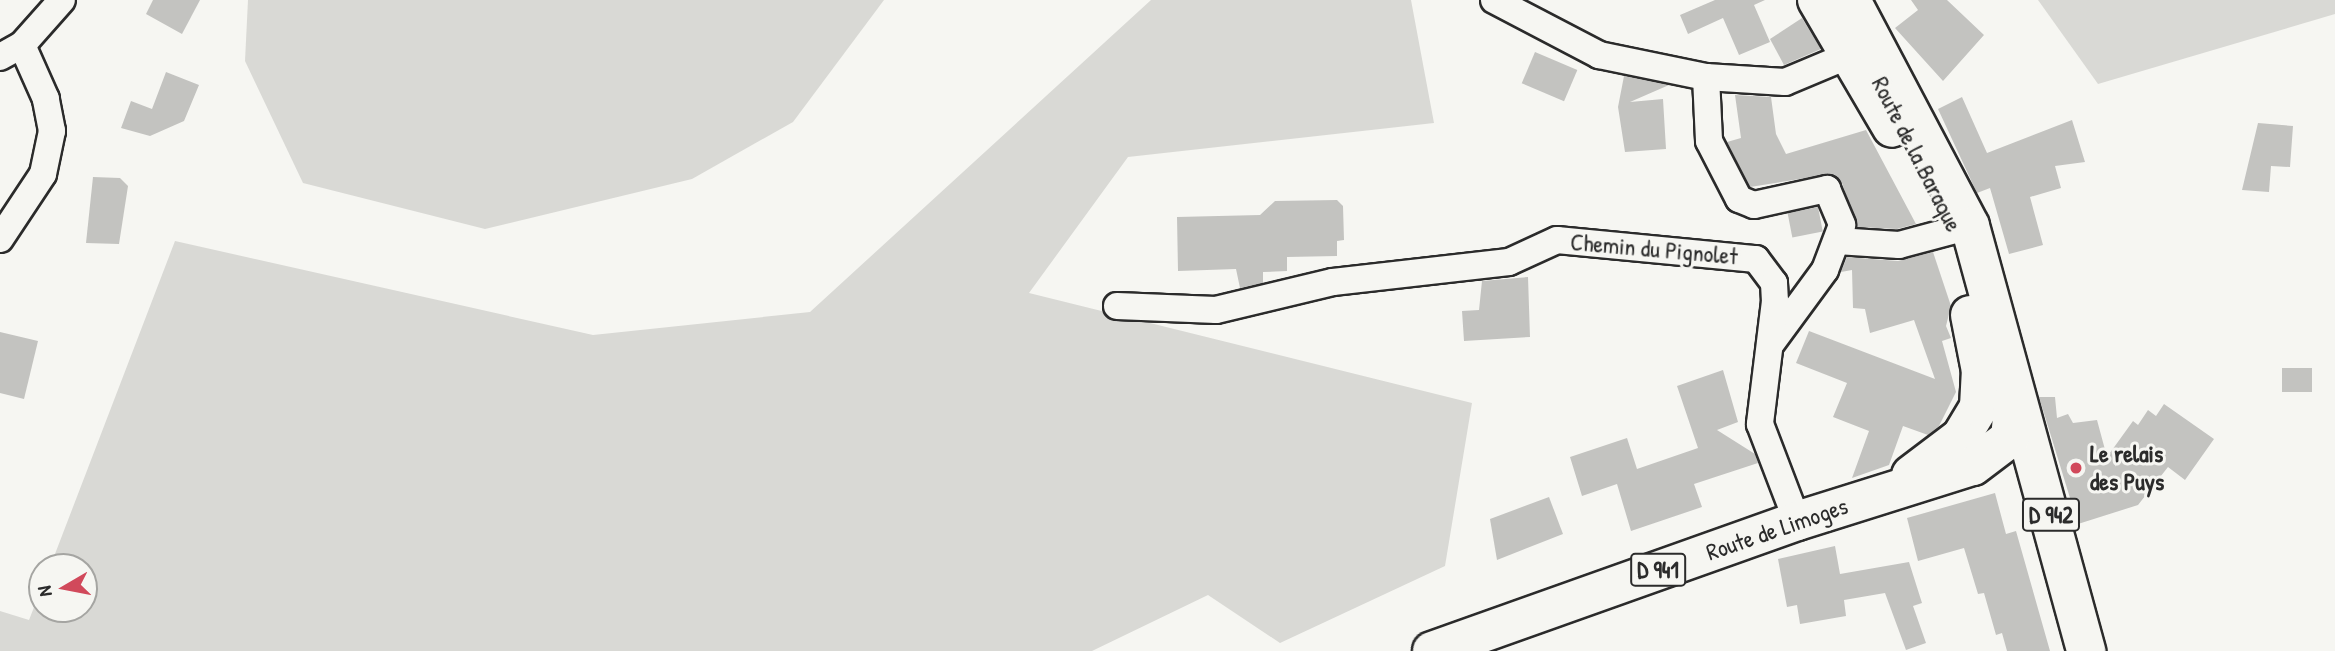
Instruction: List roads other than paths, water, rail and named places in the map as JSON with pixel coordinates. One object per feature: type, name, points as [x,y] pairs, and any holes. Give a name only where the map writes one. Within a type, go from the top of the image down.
[{"type":"main road","name":"Route de la Baraque","points":[[1817,0],[1862,50]]},
{"type":"main road","name":"Route de la Baraque","points":[[1834,0],[1957,229],[2012,381]]},
{"type":"main road","name":"Route de la Baraque","points":[[1851,0],[1862,50]]},
{"type":"main road","name":"Route de la Baraque","points":[[1957,229],[1993,352],[2010,438]]},
{"type":"main road","name":"D 941","points":[[1957,229],[1981,371],[1979,407],[1967,451]]},
{"type":"main road","name":"D 941","points":[[2010,438],[2016,415],[2012,381]]},
{"type":"main road","name":"D 942","points":[[2012,381],[2086,651]]},
{"type":"main road","points":[[2024,496],[2001,469],[1967,451],[1986,432],[2010,438],[2024,462],[2076,651]]},
{"type":"main road","name":"D 942","points":[[2010,438],[2064,651]]},
{"type":"main road","name":"Route de Limoges","points":[[1432,651],[1478,643],[1797,521],[1886,492],[1967,451]]},
{"type":"street","points":[[0,239],[43,174],[52,131],[46,99],[11,51],[62,0]]},
{"type":"street","points":[[1494,0],[1599,55],[1706,77],[1785,82],[1862,50]]},
{"type":"street","points":[[1706,77],[1709,141],[1732,191],[1754,205],[1827,188],[1842,225],[1838,241],[1800,310],[1770,345]]},
{"type":"street","points":[[1838,241],[1899,244],[1957,229]]},
{"type":"street","name":"Chemin du Pignolet","points":[[1117,306],[1216,310],[1333,282],[1509,262],[1557,240],[1756,259],[1774,283],[1770,345],[1760,424],[1797,521]]},
{"type":"place","name":"Le relais des Puys","points":[[2076,468]]}]
